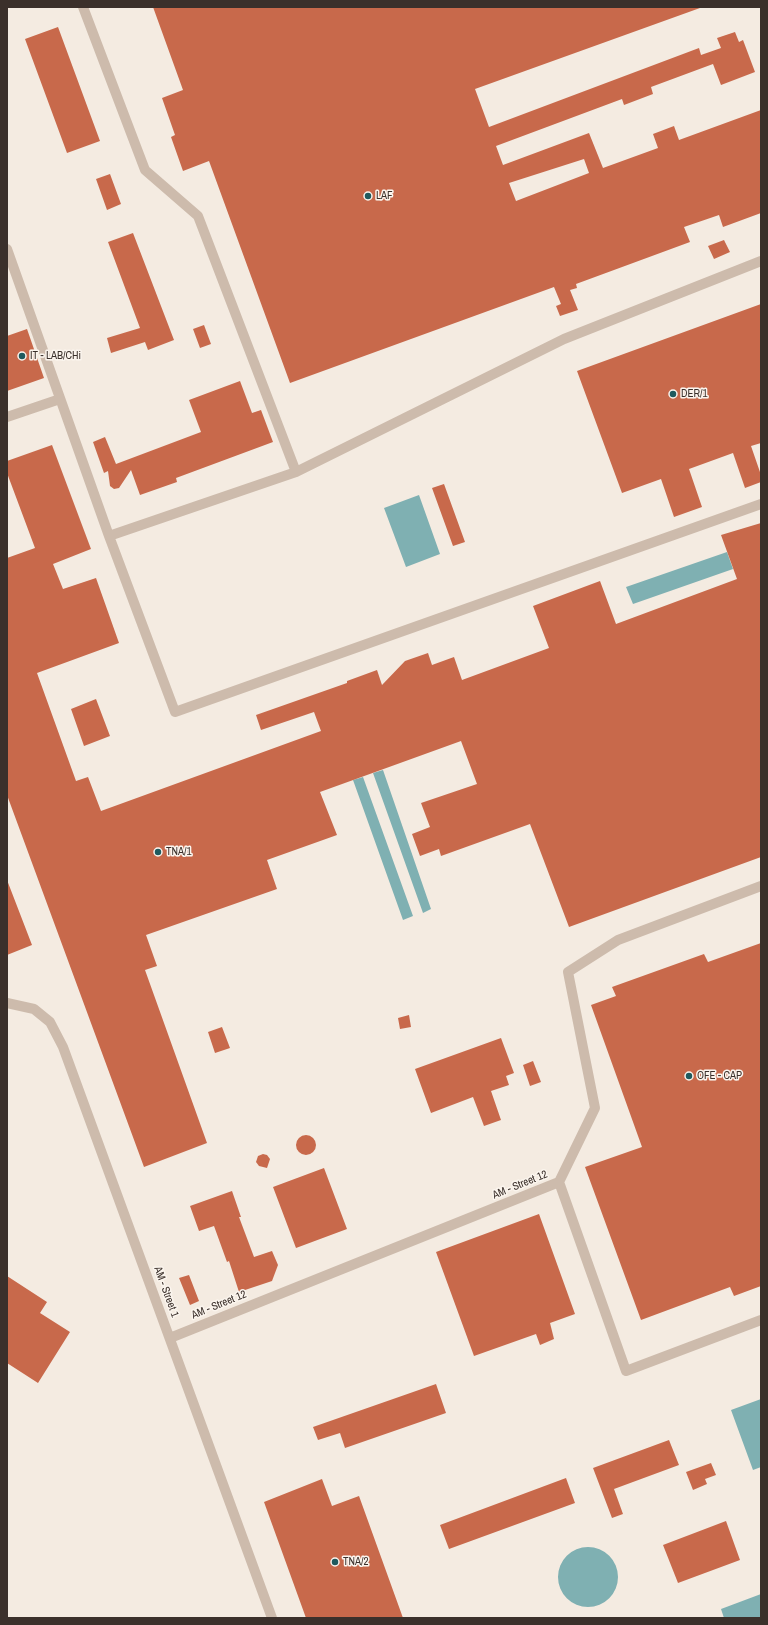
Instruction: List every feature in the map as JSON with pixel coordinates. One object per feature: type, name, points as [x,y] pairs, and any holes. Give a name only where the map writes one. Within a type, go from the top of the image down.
[{"type":"lane","points":[[83,7],[145,170],[198,216],[296,472]]},
{"type":"lane","points":[[7,249],[109,536],[175,712],[761,504]]},
{"type":"lane","points":[[109,536],[296,472],[564,339],[761,261]]},
{"type":"lane","points":[[7,417],[60,399]]},
{"type":"lane","points":[[559,1182],[595,1108],[568,972],[618,940],[761,886]]},
{"type":"lane","name":"AM - Street 1","points":[[7,1003],[34,1009],[50,1022],[63,1047],[272,1618]]},
{"type":"lane","name":"AM - Street 12","points":[[170,1338],[559,1182],[626,1371],[761,1320]]},
{"type":"water","points":[[419,495],[440,554],[406,567],[384,508]]},
{"type":"water","points":[[727,552],[733,569],[633,604],[626,587]]},
{"type":"water","points":[[383,770],[431,909],[423,913],[373,773]]},
{"type":"water","points":[[363,777],[413,916],[403,920],[353,780]]},
{"type":"water","points":[[761,1399],[761,1467],[753,1470],[731,1410]]},
{"type":"water","points":[[582,1547],[594,1547],[605,1552],[613,1560],[618,1571],[616,1589],[605,1602],[594,1607],[582,1607],[571,1602],[563,1594],[558,1583],[558,1571],[563,1560],[571,1552]]},
{"type":"water","points":[[761,1594],[761,1618],[724,1618],[721,1609]]},
{"type":"building","name":"LAF","points":[[153,7],[700,7],[475,89],[489,127],[699,48],[701,55],[721,48],[717,38],[735,32],[739,42],[743,40],[755,72],[721,85],[713,64],[651,87],[653,94],[624,105],[622,99],[496,146],[503,165],[589,133],[603,168],[658,148],[653,134],[674,126],[679,140],[761,110],[761,213],[723,227],[719,215],[684,227],[690,242],[576,284],[577,288],[570,290],[578,310],[560,316],[556,306],[561,304],[554,287],[290,383],[209,161],[183,171],[171,137],[175,135],[162,98],[183,90]],"holes":[[[584,159],[589,173],[516,201],[509,183]]]},
{"type":"building","points":[[58,27],[100,141],[67,153],[25,39]]},
{"type":"building","points":[[110,174],[121,204],[107,210],[96,179]]},
{"type":"building","points":[[133,233],[174,340],[148,350],[145,342],[111,353],[107,338],[140,328],[108,242]]},
{"type":"building","points":[[724,240],[730,252],[714,259],[708,246]]},
{"type":"building","name":"DER/1","points":[[761,304],[761,443],[751,446],[761,475],[761,482],[745,488],[733,453],[689,469],[702,507],[674,517],[661,479],[622,493],[577,371]]},
{"type":"building","points":[[204,325],[211,344],[200,348],[193,329]]},
{"type":"building","name":"IT - LAB/CHi","points":[[27,329],[44,378],[7,391],[7,336]]},
{"type":"building","points":[[240,381],[252,413],[261,410],[273,442],[176,478],[177,482],[140,495],[131,470],[119,488],[114,489],[110,486],[108,471],[104,473],[93,442],[105,437],[116,464],[201,432],[189,400]]},
{"type":"building","name":"TNA/1","points":[[52,445],[91,549],[53,564],[63,589],[96,578],[119,643],[37,673],[76,781],[88,777],[101,811],[321,731],[314,712],[261,730],[256,715],[347,683],[347,681],[377,670],[382,685],[405,661],[428,653],[432,665],[454,657],[462,680],[549,648],[533,606],[600,581],[616,624],[737,579],[721,535],[761,523],[761,857],[569,927],[530,824],[441,856],[439,849],[420,856],[412,834],[430,827],[421,803],[477,784],[461,741],[320,792],[337,835],[267,860],[277,889],[146,935],[157,966],[145,970],[207,1143],[144,1167],[7,795],[7,558],[35,548],[7,473],[7,461]]},
{"type":"building","points":[[444,484],[465,542],[453,546],[432,488]]},
{"type":"building","points":[[96,699],[110,736],[84,746],[71,709]]},
{"type":"building","points":[[7,880],[32,945],[7,955]]},
{"type":"building","name":"OFE - CAP","points":[[761,943],[761,1286],[734,1296],[730,1287],[641,1320],[585,1167],[642,1147],[591,1005],[616,996],[612,987],[704,954],[708,962]]},
{"type":"building","points":[[409,1015],[411,1027],[400,1029],[398,1018]]},
{"type":"building","points":[[222,1027],[230,1048],[215,1053],[208,1032]]},
{"type":"building","points":[[501,1038],[514,1073],[506,1076],[509,1085],[491,1091],[501,1120],[484,1126],[473,1097],[431,1113],[415,1069]]},
{"type":"building","points":[[533,1061],[541,1082],[530,1086],[523,1065]]},
{"type":"building","points":[[306,1135],[313,1138],[316,1145],[313,1152],[306,1155],[299,1152],[296,1145],[299,1138]]},
{"type":"building","points":[[263,1154],[267,1155],[270,1159],[267,1168],[259,1166],[256,1162],[258,1156]]},
{"type":"building","points":[[324,1168],[347,1229],[296,1248],[273,1187]]},
{"type":"building","points":[[232,1191],[241,1217],[239,1217],[254,1257],[272,1251],[278,1265],[272,1281],[239,1292],[229,1261],[227,1262],[214,1226],[199,1231],[190,1206]]},
{"type":"building","points":[[539,1214],[575,1314],[550,1323],[554,1339],[540,1345],[536,1334],[474,1356],[436,1252]]},
{"type":"building","points":[[189,1275],[199,1301],[190,1305],[179,1278]]},
{"type":"building","points":[[7,1276],[47,1302],[40,1313],[70,1332],[38,1383],[7,1363]]},
{"type":"building","points":[[436,1384],[446,1413],[345,1448],[340,1433],[318,1440],[313,1427]]},
{"type":"building","points":[[669,1440],[679,1465],[614,1489],[623,1514],[612,1518],[593,1468]]},
{"type":"building","points":[[711,1463],[716,1475],[705,1479],[707,1484],[693,1490],[686,1472]]},
{"type":"building","points":[[566,1478],[575,1503],[449,1549],[440,1525]]},
{"type":"building","name":"TNA/2","points":[[322,1479],[332,1506],[359,1496],[403,1618],[306,1618],[264,1502]]},
{"type":"building","points":[[726,1521],[740,1560],[678,1583],[663,1545]]},
{"type":"place","name":"LAF","points":[[368,196]]},
{"type":"place","name":"IT - LAB/CHi","points":[[22,356]]},
{"type":"place","name":"DER/1","points":[[673,394]]},
{"type":"place","name":"TNA/1","points":[[158,852]]},
{"type":"place","name":"OFE - CAP","points":[[689,1076]]},
{"type":"place","name":"TNA/2","points":[[335,1562]]}]
